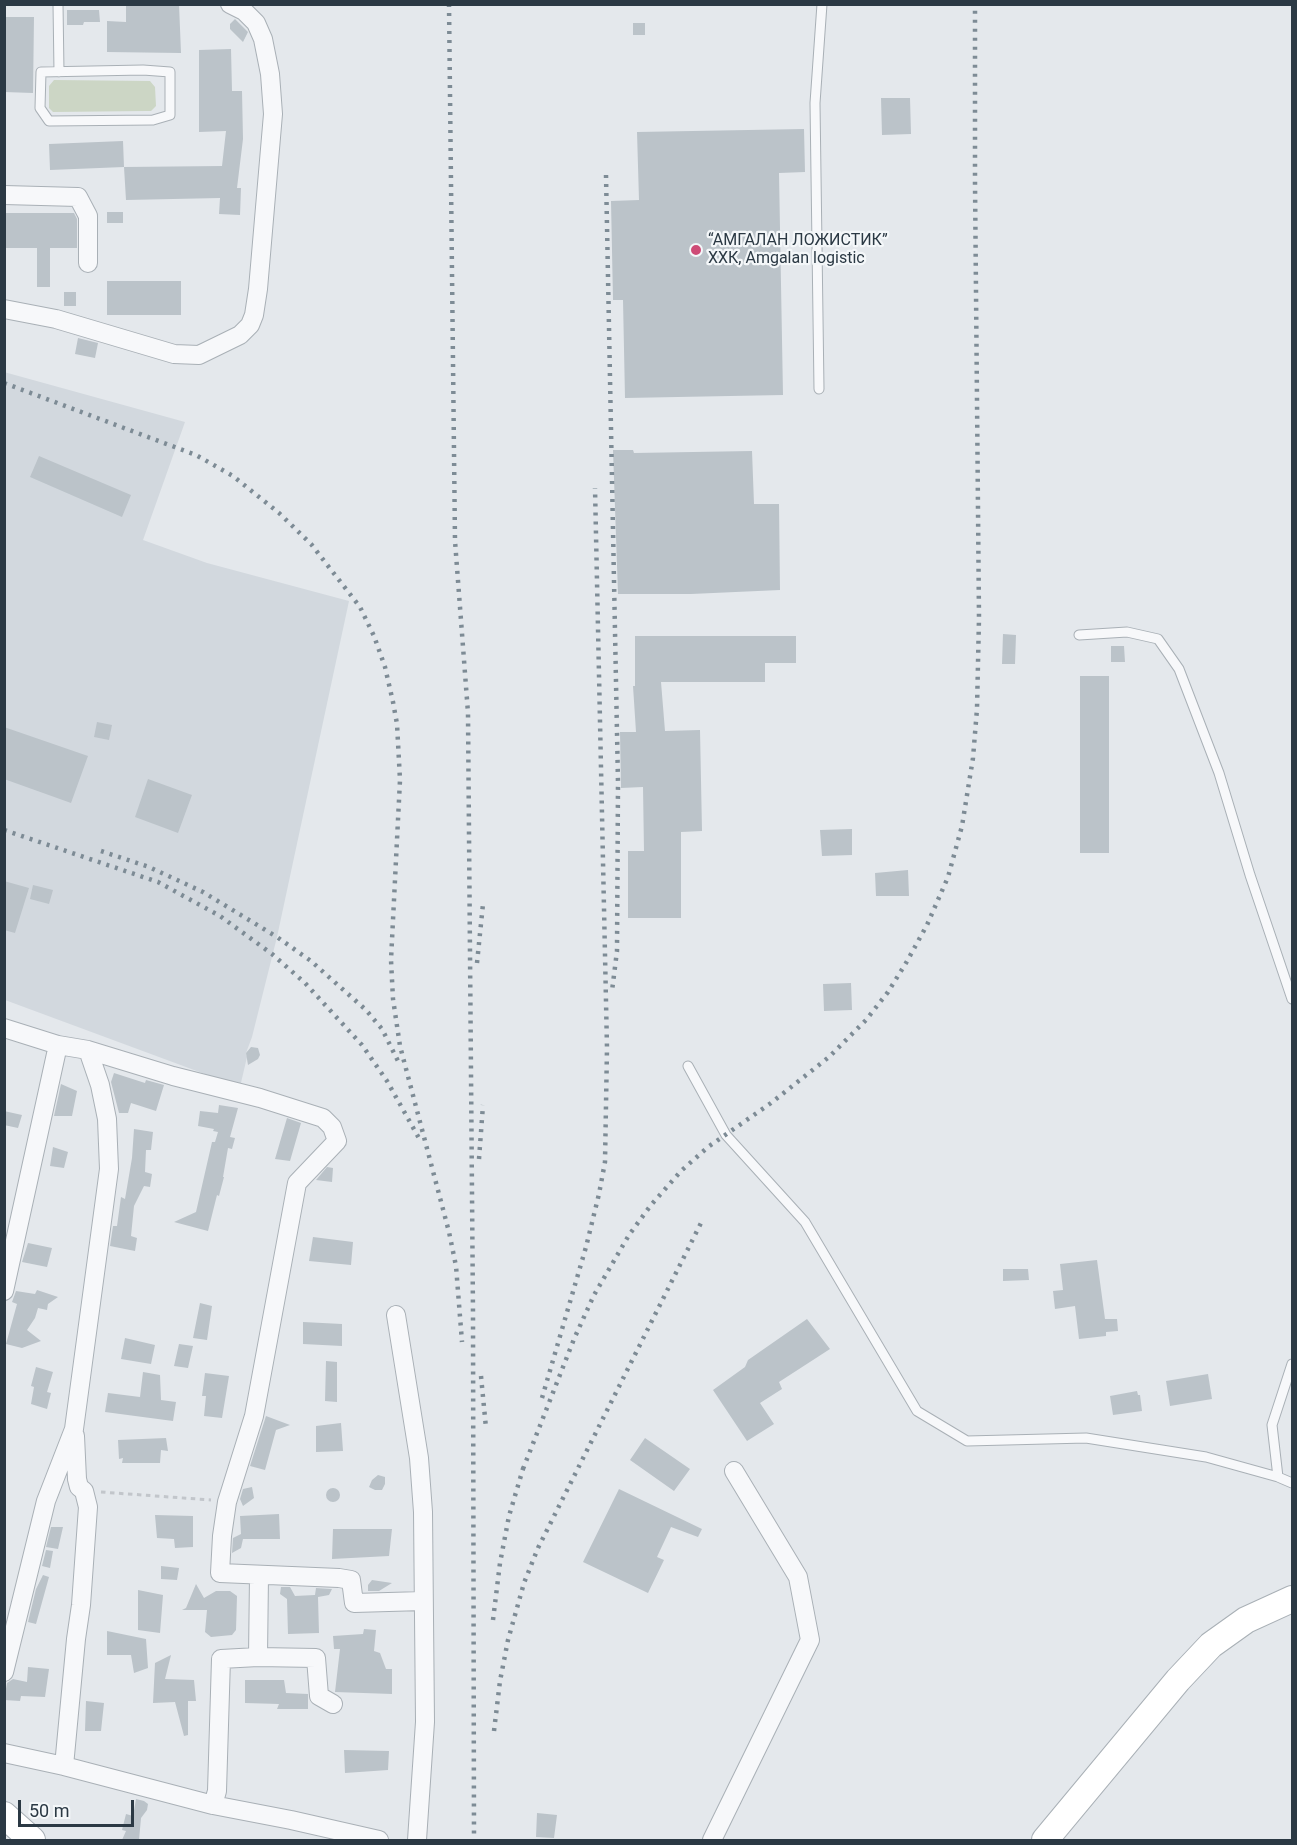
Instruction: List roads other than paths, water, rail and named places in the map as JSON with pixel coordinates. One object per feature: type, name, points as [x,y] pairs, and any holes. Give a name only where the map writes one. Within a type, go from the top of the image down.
[{"type":"main road","points":[[1045,1840],[1178,1680],[1211,1646],[1246,1620],[1293,1599]]},
{"type":"main road","points":[[6,1820],[32,1840]]},
{"type":"street","points":[[4,309],[56,319],[174,354],[199,356],[240,335],[250,326],[258,289],[273,114],[270,74],[263,39],[256,23],[244,11],[230,4]]},
{"type":"street","points":[[4,195],[78,197],[88,216],[88,263]]},
{"type":"street","points":[[4,1028],[58,1045],[88,1050],[174,1076],[260,1098],[323,1118],[332,1127],[337,1141],[297,1183],[254,1416],[227,1502],[220,1573],[351,1580],[354,1603],[423,1601]]},
{"type":"street","points":[[4,1291],[58,1045]]},
{"type":"street","points":[[64,1766],[88,1507],[84,1491],[79,1487],[77,1479],[74,1429],[109,1169],[103,1096],[88,1050]]},
{"type":"street","points":[[396,1315],[419,1458],[423,1512],[425,1722],[417,1840]]},
{"type":"street","points":[[4,1672],[46,1501],[74,1429]]},
{"type":"street","points":[[712,1840],[810,1640],[798,1577],[734,1471]]},
{"type":"street","points":[[258,1657],[259,1576]]},
{"type":"street","points":[[213,1805],[218,1791],[221,1659],[316,1658],[320,1696],[333,1704]]},
{"type":"street","points":[[4,1753],[64,1766],[213,1805],[379,1840]]},
{"type":"lane","points":[[58,4],[59,72]]},
{"type":"lane","points":[[819,389],[815,127],[822,4]]},
{"type":"lane","points":[[143,70],[170,72],[170,115],[153,120],[49,121],[40,108],[40,72],[59,72],[143,70]]},
{"type":"lane","points":[[1079,635],[1127,632],[1158,639],[1179,669],[1219,773],[1250,875],[1293,999]]},
{"type":"lane","points":[[688,1066],[726,1135],[805,1222],[917,1411],[967,1441],[1086,1438],[1206,1457],[1293,1483]]},
{"type":"lane","points":[[1278,1477],[1272,1425],[1293,1364]]},
{"type":"railway","points":[[449,4],[455,541],[468,713],[473,1313],[474,1840]]},
{"type":"railway","points":[[523,1469],[574,1339],[594,1295],[629,1235],[651,1205],[681,1171],[708,1147],[771,1103],[829,1057],[866,1020],[888,992],[906,963],[927,925],[948,877],[962,826],[973,758],[977,709],[979,618],[975,4]]},
{"type":"railway","points":[[606,175],[618,783],[617,951],[612,991]]},
{"type":"railway","points":[[4,383],[196,455],[233,476],[279,513],[311,544],[360,607],[374,636],[385,667],[397,724],[400,780],[391,960],[393,999],[400,1046],[456,1266],[462,1342]]},
{"type":"railway","points":[[542,1398],[586,1247],[605,1162],[607,1048],[595,488]]},
{"type":"railway","points":[[4,830],[158,882],[220,916],[272,954],[305,983],[362,1045],[387,1081],[420,1140]]},
{"type":"railway","points":[[101,851],[149,867],[203,892],[277,937],[311,961],[366,1010],[382,1029],[398,1061]]},
{"type":"railway","points":[[477,963],[483,904]]},
{"type":"railway","points":[[479,1159],[483,1105]]},
{"type":"railway","points":[[494,1731],[508,1640],[524,1583],[538,1548],[701,1223]]},
{"type":"railway","points":[[481,1376],[486,1428]]},
{"type":"railway","points":[[493,1620],[509,1516],[525,1462]]},
{"type":"place","name":"“АМГАЛАН ЛОЖИСТИК” ХХК, Amgalan logistic","points":[[696,250]]}]
